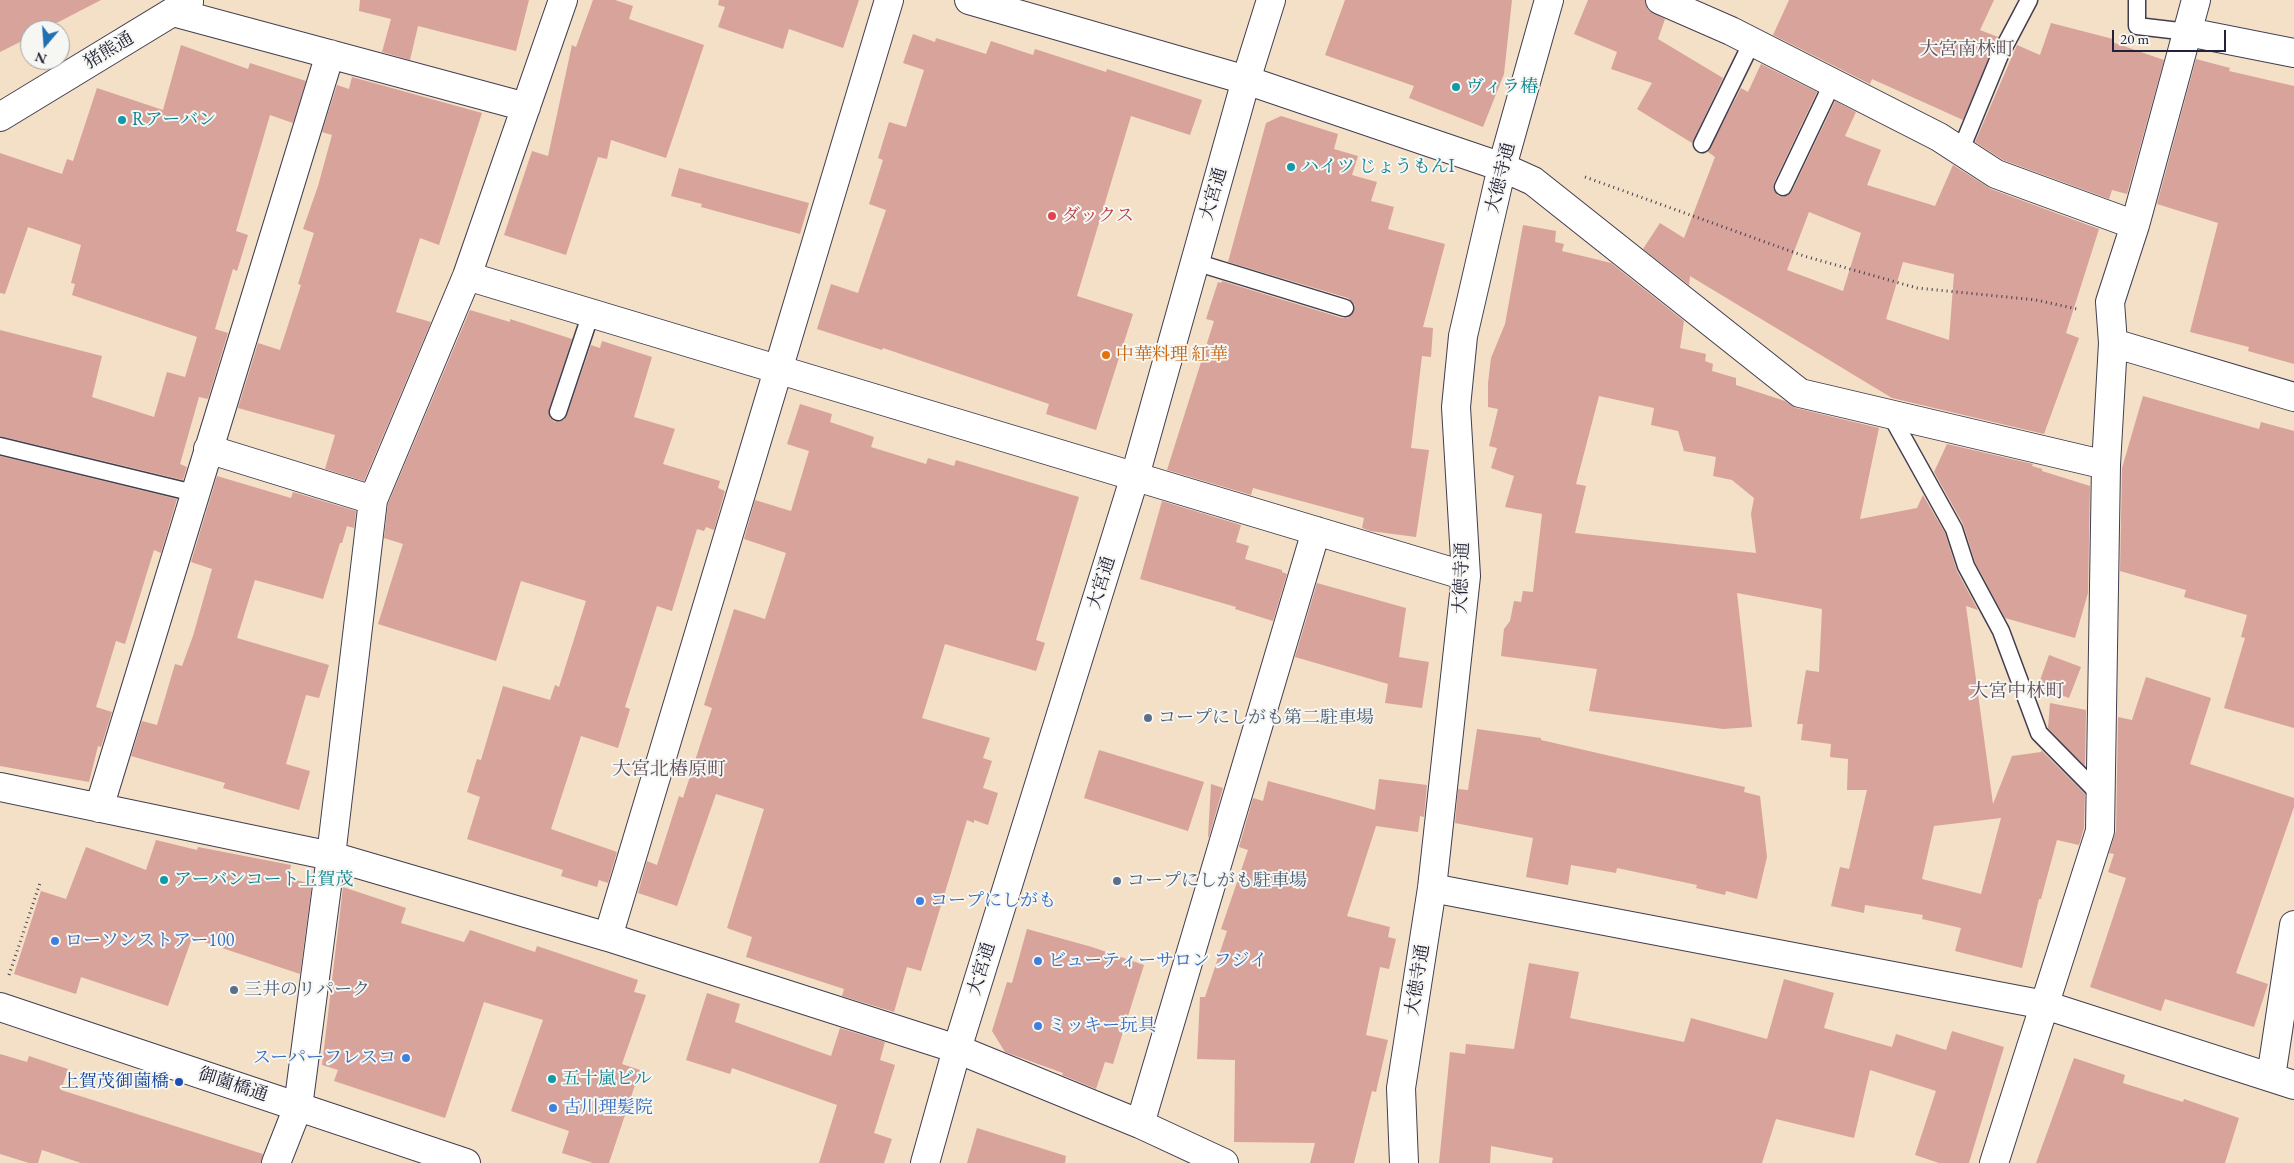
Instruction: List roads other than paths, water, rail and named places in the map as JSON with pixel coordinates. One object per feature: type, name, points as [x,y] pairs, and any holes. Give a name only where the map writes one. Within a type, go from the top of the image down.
[{"type":"street","points":[[276,1163],[298,1107],[331,856],[373,500],[467,276],[563,0]]},
{"type":"street","points":[[608,937],[780,370],[889,0]]},
{"type":"street","points":[[969,0],[1246,80],[1502,167],[1533,182],[1800,393],[2106,465]]},
{"type":"street","name":"大宮通","points":[[924,1163],[957,1050],[1135,476],[1246,80],[1271,0]]},
{"type":"street","name":"大徳寺通","points":[[1404,1163],[1401,1088],[1432,888],[1466,576],[1456,407],[1463,336],[1502,167],[1550,0]]},
{"type":"street","points":[[1660,0],[1752,42],[1939,137],[1996,174],[2135,225]]},
{"type":"street","points":[[1994,1163],[2100,831],[2106,465],[2112,330],[2110,302],[2135,225],[2196,0]]},
{"type":"street","points":[[182,6],[330,54],[526,107]]},
{"type":"street","name":"猪熊通","points":[[0,117],[182,6]]},
{"type":"street","points":[[2188,32],[2294,53]]},
{"type":"street","points":[[99,808],[330,54]]},
{"type":"street","points":[[467,276],[1466,576]]},
{"type":"street","points":[[2112,330],[2294,397]]},
{"type":"street","points":[[208,449],[373,500]]},
{"type":"street","points":[[1140,1124],[1316,531]]},
{"type":"street","points":[[0,787],[331,856],[608,937],[957,1050],[1140,1124],[1224,1163]]},
{"type":"street","points":[[1432,888],[2045,1005],[2283,1081],[2294,925]]},
{"type":"street","name":"御薗橋通","points":[[0,1008],[466,1163]]},
{"type":"lane","points":[[1960,152],[2000,55],[2029,0]]},
{"type":"lane","points":[[2137,0],[2137,26],[2188,32]]},
{"type":"lane","points":[[1702,144],[1752,42]]},
{"type":"lane","points":[[1783,187],[1832,84]]},
{"type":"lane","points":[[1195,262],[1345,308]]},
{"type":"lane","points":[[558,412],[591,313]]},
{"type":"lane","points":[[1890,414],[1954,529],[1966,566],[2001,631],[2039,733],[2100,796]]},
{"type":"lane","points":[[0,446],[194,493]]},
{"type":"place","name":"ヴィラ椿","points":[[1456,87]]},
{"type":"place","name":"Rアーバン","points":[[122,120]]},
{"type":"place","name":"ハイツ じょうもんⅠ","points":[[1291,167]]},
{"type":"place","name":"ダックス","points":[[1052,216]]},
{"type":"place","name":"中華料理 紅華","points":[[1106,355]]},
{"type":"place","name":"コープにしがも第二駐車場","points":[[1148,718]]},
{"type":"place","name":"アーバンコート上賀茂","points":[[164,880]]},
{"type":"place","name":"コープにしがも駐車場","points":[[1117,881]]},
{"type":"place","name":"コープにしがも","points":[[920,901]]},
{"type":"place","name":"ローソンストアー100","points":[[55,941]]},
{"type":"place","name":"ビューティーサロン フジイ","points":[[1038,961]]},
{"type":"place","name":"三井のリパーク","points":[[234,990]]},
{"type":"place","name":"ミッキー玩具","points":[[1038,1026]]},
{"type":"place","name":"スーパーフレスコ","points":[[406,1058]]},
{"type":"place","name":"五十嵐ビル","points":[[552,1079]]},
{"type":"place","name":"上賀茂御薗橋","points":[[179,1082]]},
{"type":"place","name":"古川理髪院","points":[[553,1108]]},
{"type":"district","name":"大宮南林町","points":[[1967,50]]},
{"type":"district","name":"大宮中林町","points":[[2017,692]]},
{"type":"district","name":"大宮北椿原町","points":[[669,770]]}]
